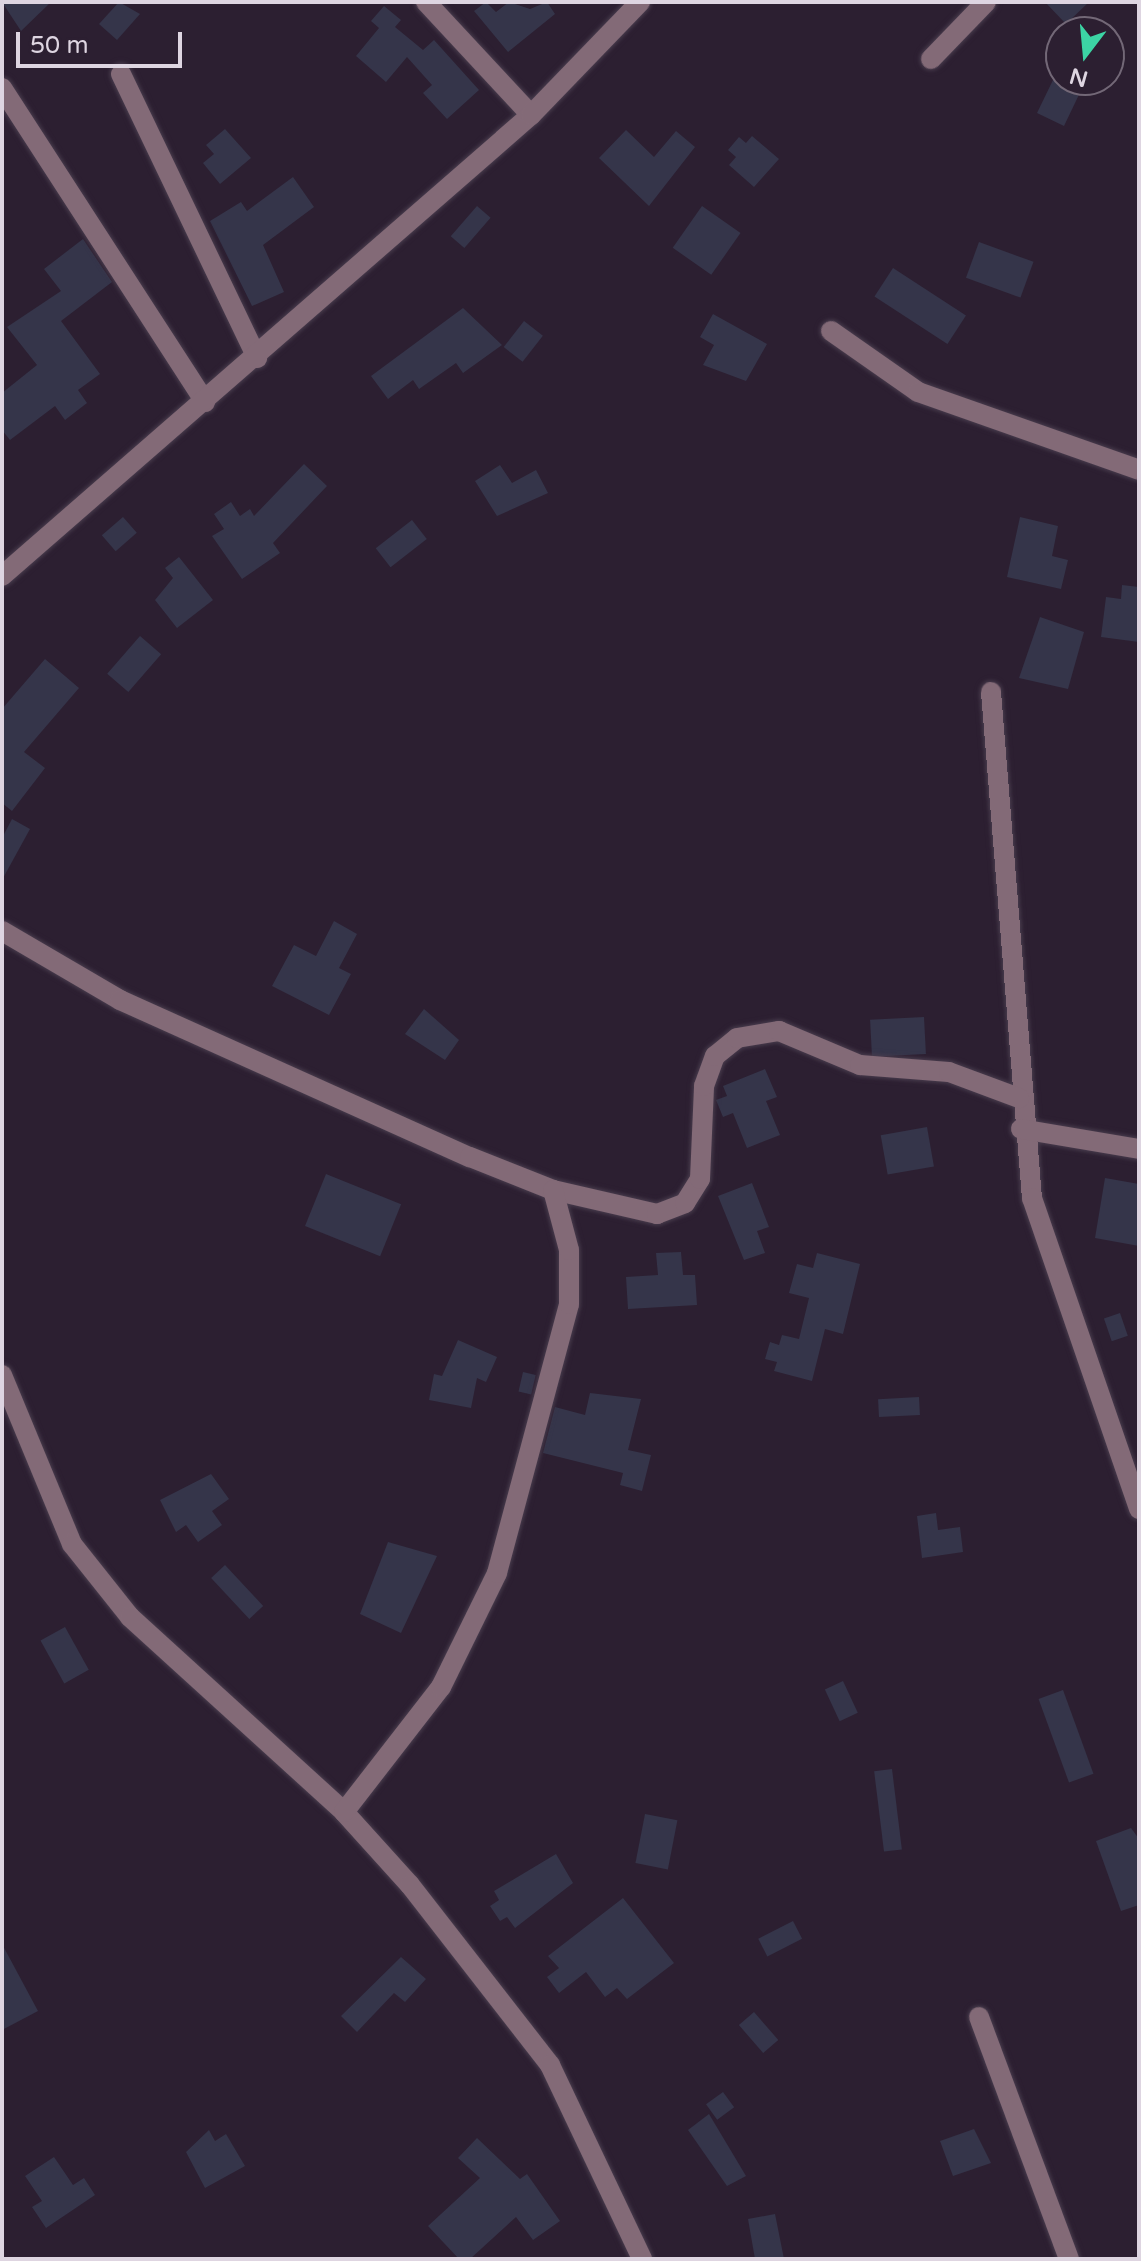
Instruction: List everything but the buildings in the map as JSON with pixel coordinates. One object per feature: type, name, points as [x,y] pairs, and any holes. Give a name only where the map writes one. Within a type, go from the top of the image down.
[{"type":"street","points":[[426,2],[531,115]]},
{"type":"street","points":[[2,576],[257,358],[531,115],[640,2]]},
{"type":"street","points":[[931,59],[986,2]]},
{"type":"street","points":[[121,74],[257,358]]},
{"type":"street","points":[[2,88],[205,402]]},
{"type":"street","points":[[831,331],[918,392],[1139,470]]},
{"type":"street","points":[[991,692],[1021,1129],[1054,1272],[1138,1505]]},
{"type":"street","points":[[2,931],[120,1000],[553,1190],[657,1214],[685,1203],[700,1179],[704,1086],[715,1056],[737,1038],[779,1031],[860,1065],[949,1072],[1019,1098]]},
{"type":"street","points":[[1021,1129],[1139,1149]]},
{"type":"street","points":[[344,1812],[441,1687],[497,1573],[569,1304],[569,1250],[553,1190]]},
{"type":"street","points":[[2,1375],[72,1544],[130,1617],[344,1812],[550,2065],[642,2259]]},
{"type":"street","points":[[979,2017],[1069,2259]]}]
